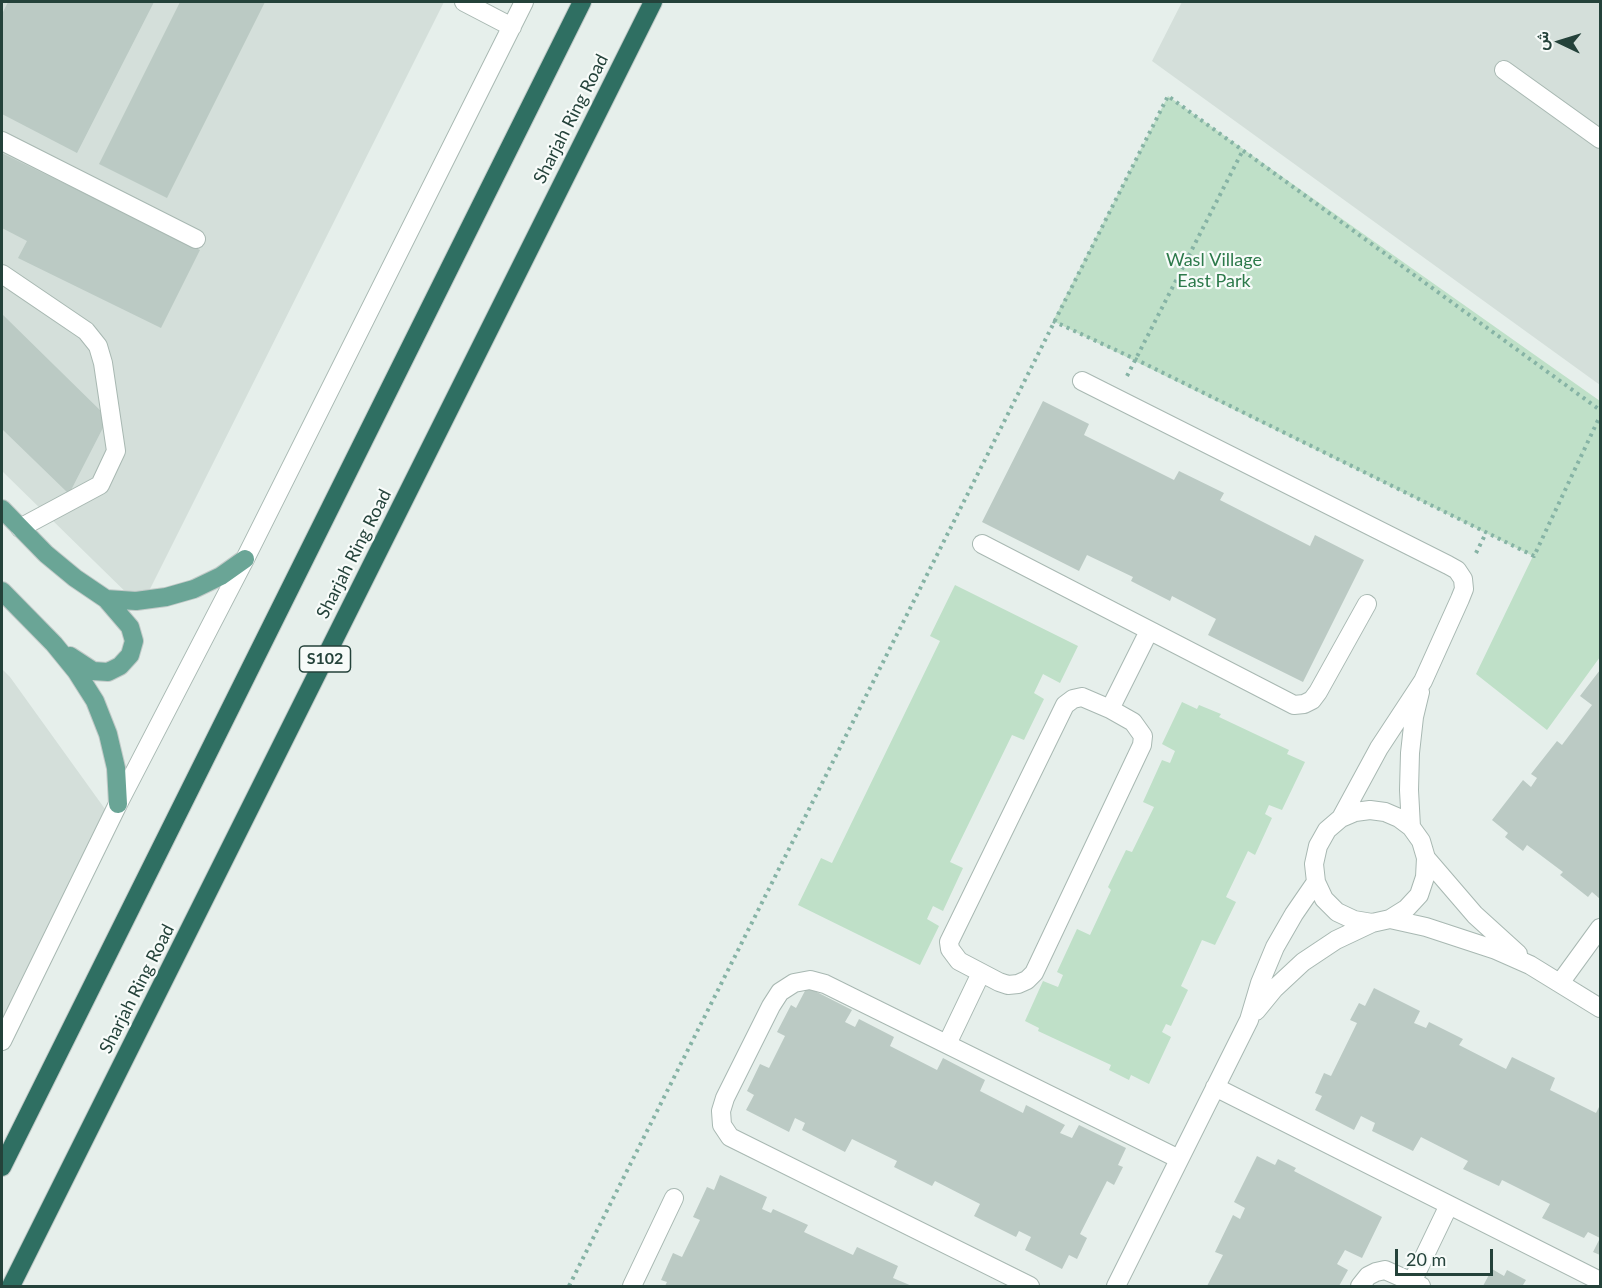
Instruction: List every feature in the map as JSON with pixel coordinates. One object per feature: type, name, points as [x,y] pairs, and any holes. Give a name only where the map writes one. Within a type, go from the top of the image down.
[{"type":"highway","points":[[2,1167],[582,2]]},
{"type":"highway","name":"Sharjah Ring Road","points":[[11,1287],[653,2]]},
{"type":"main road","points":[[2,509],[46,554],[75,578],[106,599],[130,627],[134,641],[130,655],[120,666],[108,672],[93,671],[54,644]]},
{"type":"main road","points":[[106,599],[136,601],[166,597],[194,589],[221,576],[245,559]]},
{"type":"main road","points":[[2,591],[54,644],[76,671],[95,701],[108,734],[116,768],[118,804]]},
{"type":"street","points":[[464,2],[512,27]]},
{"type":"street","points":[[2,1041],[118,804],[245,559],[524,2]]},
{"type":"street","points":[[1504,70],[1600,139]]},
{"type":"street","points":[[2,141],[196,239]]},
{"type":"street","points":[[2,274],[86,331],[98,346],[103,363],[116,451],[100,485],[20,528]]},
{"type":"street","points":[[1082,381],[1457,570],[1463,579],[1464,589],[1423,681],[1379,748],[1341,818]]},
{"type":"street","points":[[982,544],[1294,705],[1312,700],[1318,692],[1367,604]]},
{"type":"street","points":[[1110,709],[1149,631]]},
{"type":"street","points":[[1411,827],[1410,753],[1414,717],[1423,681]]},
{"type":"street","points":[[1082,698],[1110,709],[1139,728],[1143,736],[1142,745],[1034,974],[1027,980],[1008,985],[958,961],[950,949],[951,935],[1065,705],[1073,699],[1082,698]]},
{"type":"street","points":[[1249,1020],[1274,989],[1303,962],[1336,940],[1381,921],[1406,909],[1419,895],[1425,877],[1426,858],[1421,841],[1411,827],[1392,815],[1370,810],[1355,812],[1341,818],[1327,830],[1318,846],[1314,864],[1316,882],[1324,899],[1337,912],[1354,920],[1381,921],[1462,938],[1530,964]]},
{"type":"street","points":[[1426,858],[1474,915],[1530,964],[1600,1008]]},
{"type":"street","points":[[1116,1287],[1249,1020],[1260,983],[1275,947],[1316,882]]},
{"type":"street","points":[[1560,983],[1600,928]]},
{"type":"street","points":[[947,1044],[981,973]]},
{"type":"street","points":[[1030,1287],[730,1137],[722,1125],[721,1111],[725,1098],[780,992],[794,983],[810,980],[825,984],[1179,1159]]},
{"type":"street","points":[[1215,1087],[1600,1281]]},
{"type":"street","points":[[633,1287],[634,1279],[674,1198]]},
{"type":"street","points":[[1360,1287],[1368,1276],[1385,1270],[1417,1284],[1449,1205]]},
{"type":"path","points":[[1116,398],[1243,150]]},
{"type":"path","points":[[1053,321],[1136,358],[1534,556],[1600,417]]},
{"type":"shaded area","points":[[2,2],[444,2],[141,607],[2,471]]},
{"type":"shaded area","points":[[1182,2],[1600,2],[1600,385],[1152,61]]},
{"type":"shaded area","points":[[2,669],[110,816],[2,1022]]},
{"type":"green space","name":"Wasl Village East Park","points":[[1168,96],[1600,401],[1600,657],[1547,730],[1476,674],[1533,556],[1053,321]]},
{"type":"green space","points":[[955,585],[1078,646],[1060,683],[1043,674],[1034,693],[1044,699],[1024,740],[1012,735],[950,862],[963,868],[943,911],[933,906],[927,919],[939,926],[920,965],[798,905],[821,858],[832,863],[940,641],[930,636]]},
{"type":"green space","points":[[1182,702],[1197,709],[1199,705],[1221,714],[1219,717],[1289,750],[1287,754],[1305,762],[1282,810],[1269,805],[1265,814],[1272,818],[1255,855],[1248,851],[1226,897],[1236,902],[1215,945],[1202,940],[1181,986],[1188,990],[1171,1026],[1166,1024],[1162,1032],[1171,1037],[1149,1084],[1131,1075],[1129,1080],[1109,1070],[1111,1065],[1038,1031],[1039,1028],[1025,1021],[1043,981],[1058,987],[1063,975],[1057,972],[1077,929],[1090,935],[1111,890],[1108,887],[1126,850],[1132,852],[1154,807],[1143,802],[1162,760],[1170,763],[1175,751],[1162,744]]},
{"type":"building","points":[[8,2],[154,2],[77,153],[2,114],[2,14]]},
{"type":"building","points":[[180,2],[265,2],[167,198],[99,164]]},
{"type":"building","points":[[2,153],[200,250],[161,328],[18,258],[27,241],[2,228]]},
{"type":"building","points":[[2,314],[108,418],[69,494],[2,429]]},
{"type":"building","points":[[1043,401],[1089,424],[1084,435],[1174,480],[1179,471],[1224,493],[1220,500],[1310,546],[1315,535],[1364,560],[1303,682],[1208,635],[1216,619],[1172,596],[1170,601],[1131,581],[1133,577],[1087,555],[1079,571],[982,522]]},
{"type":"building","points":[[1600,670],[1600,899],[1592,892],[1588,897],[1560,875],[1563,872],[1527,845],[1523,851],[1505,837],[1508,833],[1492,820],[1523,780],[1531,787],[1537,778],[1531,774],[1557,741],[1562,745],[1592,705],[1580,696]]},
{"type":"building","points":[[807,987],[852,1010],[845,1022],[855,1027],[859,1019],[894,1037],[890,1046],[937,1070],[943,1058],[985,1080],[980,1091],[1023,1113],[1026,1105],[1065,1125],[1060,1133],[1072,1138],[1079,1125],[1126,1148],[1118,1165],[1123,1167],[1114,1185],[1107,1181],[1080,1234],[1087,1238],[1077,1259],[1069,1255],[1062,1269],[1025,1250],[1031,1237],[1019,1231],[1016,1237],[974,1216],[980,1204],[935,1181],[932,1186],[894,1167],[897,1161],[852,1139],[845,1152],[802,1130],[805,1123],[795,1118],[789,1132],[746,1110],[754,1095],[747,1091],[760,1064],[769,1068],[785,1036],[777,1032],[791,1005],[796,1008]]},
{"type":"building","points":[[1374,988],[1420,1011],[1414,1023],[1426,1028],[1429,1022],[1463,1039],[1459,1045],[1506,1069],[1512,1057],[1555,1078],[1550,1090],[1596,1113],[1600,1105],[1600,1238],[1588,1232],[1584,1238],[1542,1218],[1550,1204],[1502,1180],[1499,1186],[1463,1169],[1468,1161],[1421,1137],[1413,1151],[1372,1131],[1375,1123],[1361,1116],[1354,1130],[1315,1110],[1322,1096],[1315,1093],[1324,1073],[1331,1076],[1357,1023],[1350,1020],[1359,1003],[1365,1006]]},
{"type":"building","points":[[1257,1156],[1275,1165],[1278,1159],[1296,1168],[1294,1171],[1382,1217],[1362,1258],[1345,1250],[1337,1264],[1348,1270],[1339,1286],[1207,1286],[1223,1255],[1215,1252],[1233,1215],[1240,1219],[1245,1208],[1234,1202]]},
{"type":"building","points":[[720,1175],[767,1197],[762,1209],[771,1213],[773,1209],[808,1225],[804,1232],[853,1255],[857,1247],[898,1266],[893,1278],[912,1286],[665,1286],[667,1282],[661,1280],[673,1253],[682,1257],[700,1220],[693,1217],[707,1187],[714,1190]]},
{"type":"building","points":[[1600,1238],[1600,1255],[1593,1252]]},
{"type":"building","points":[[1492,1269],[1504,1276],[1507,1270],[1526,1280],[1523,1285],[1526,1286],[1483,1286]]}]
